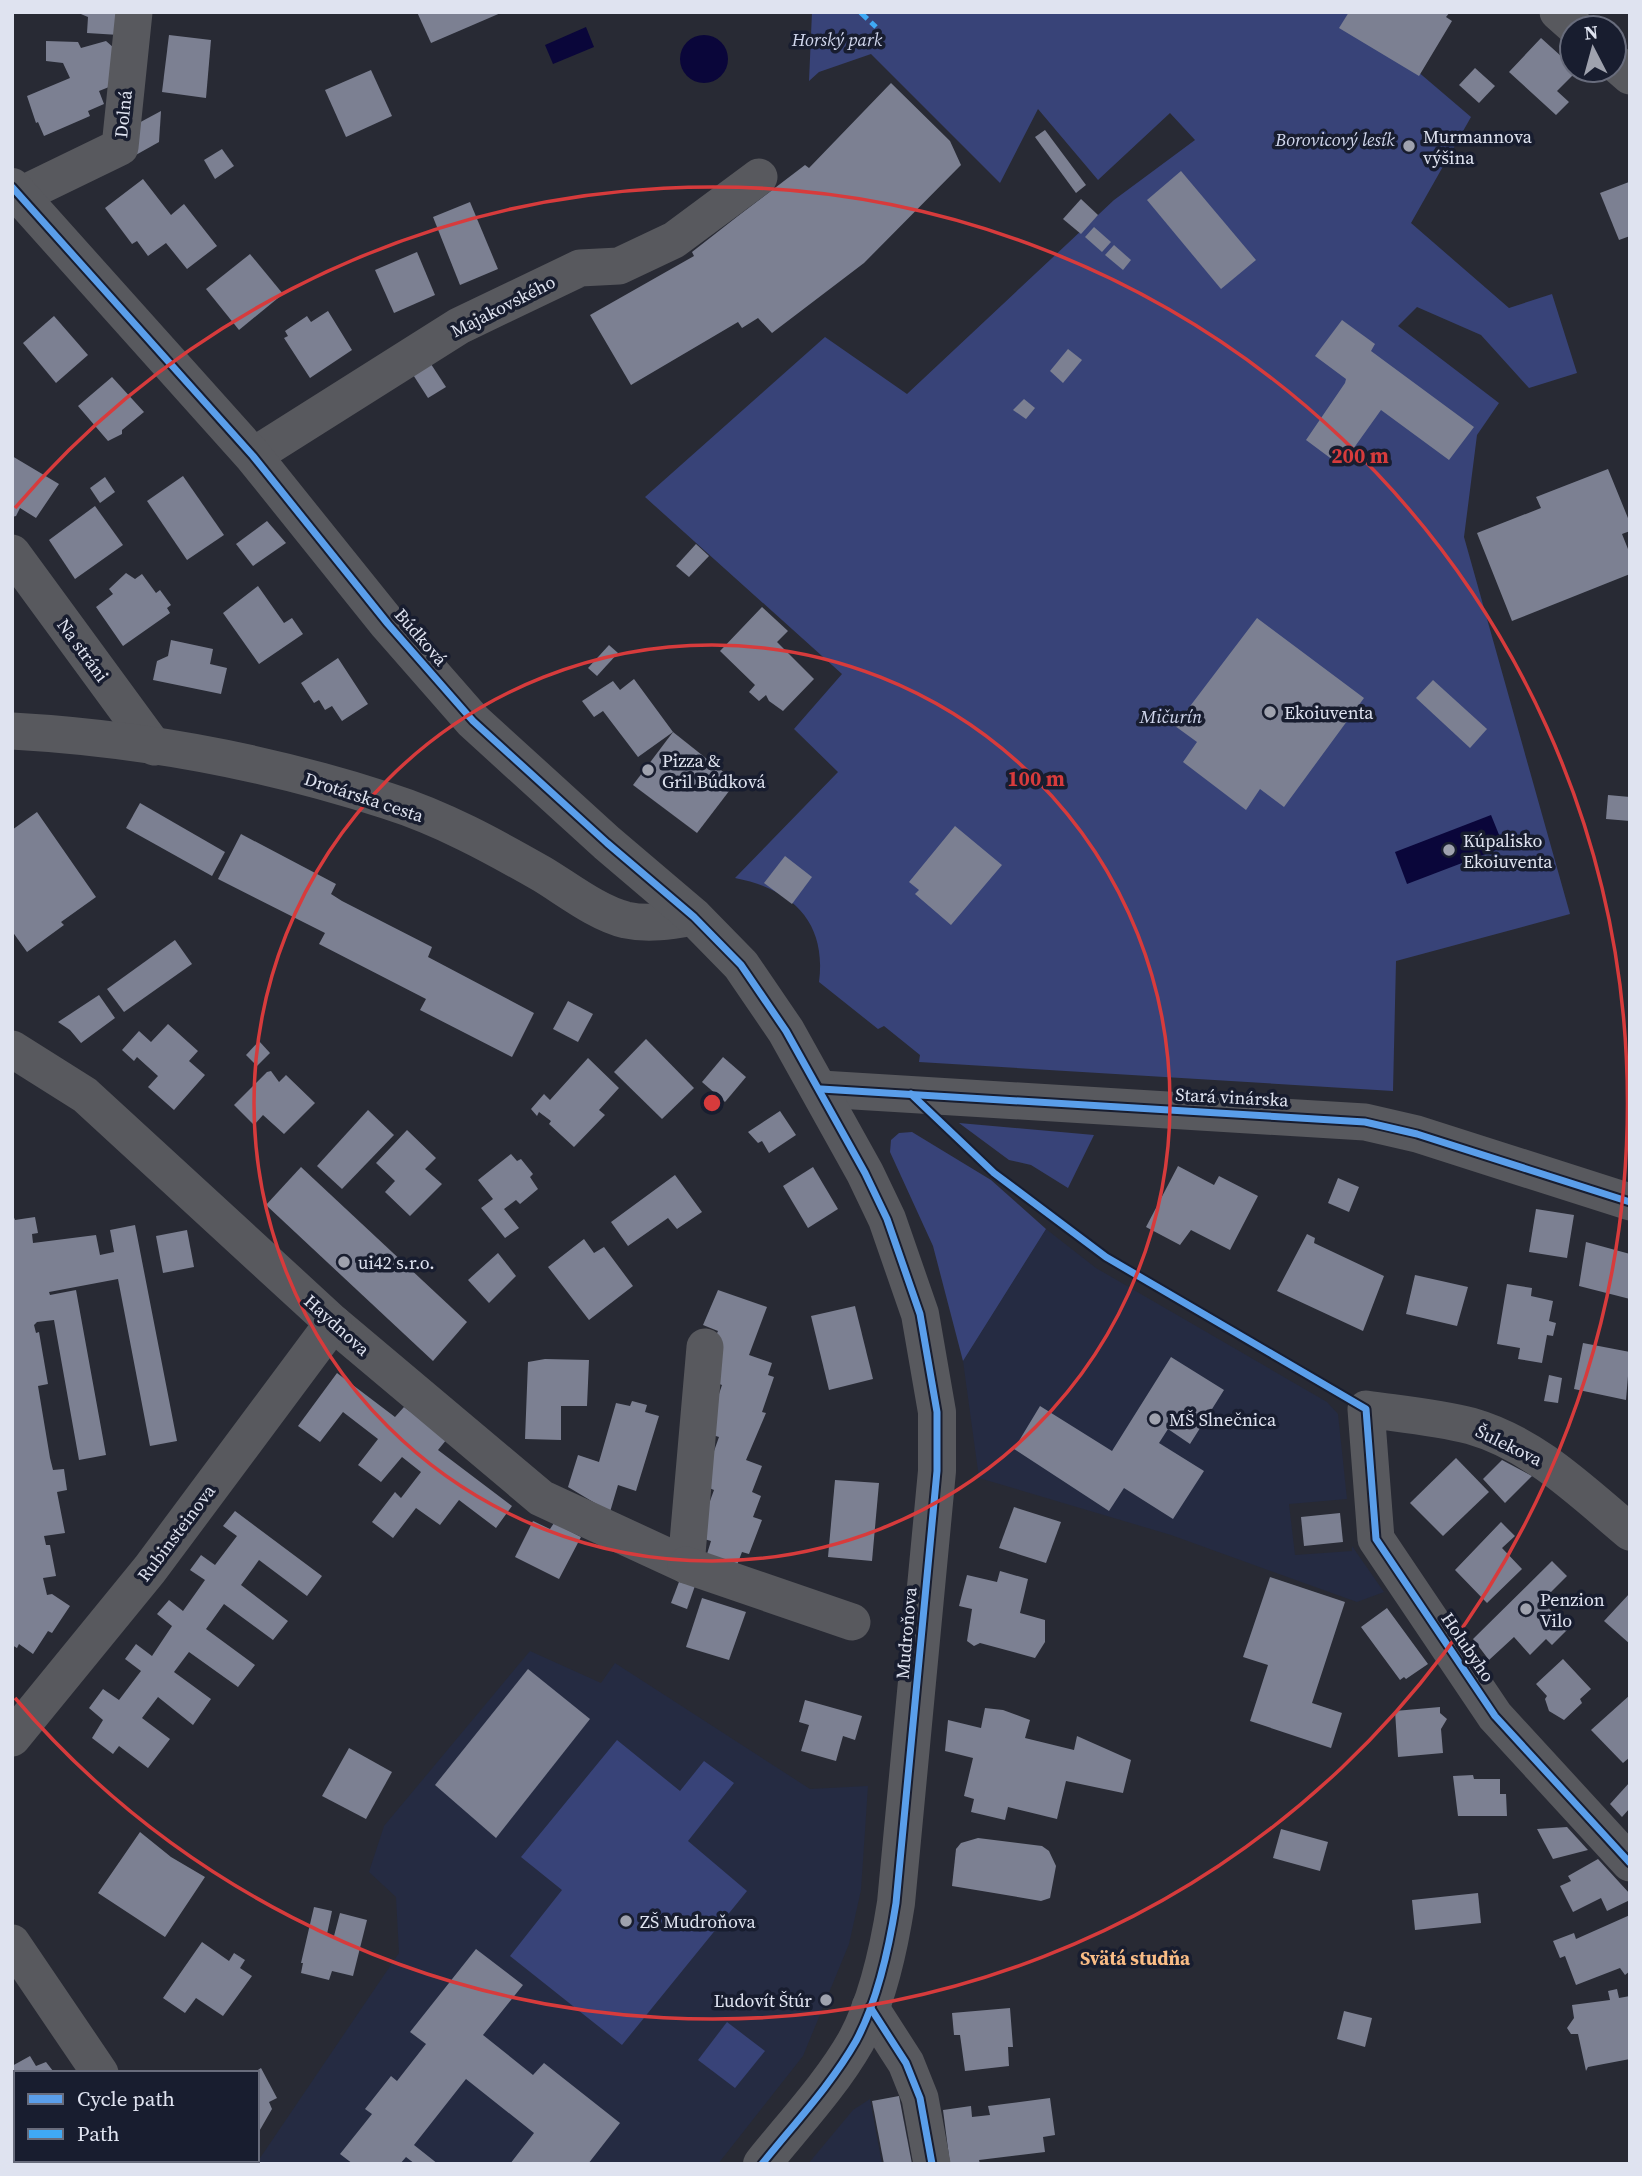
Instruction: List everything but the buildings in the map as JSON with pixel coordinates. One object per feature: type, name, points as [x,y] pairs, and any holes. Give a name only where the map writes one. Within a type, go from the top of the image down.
[{"type":"street","name":"Dolná","points":[[16,191],[120,147],[134,12]]},
{"type":"street","name":"Majakovského","points":[[253,456],[459,326],[580,268],[619,266],[674,240],[759,177]]},
{"type":"street","name":"Búdková","points":[[16,191],[253,456],[388,624],[473,721],[597,834],[694,917],[741,965],[821,1089]]},
{"type":"street","name":"Na stráni","points":[[12,553],[154,747]]},
{"type":"street","name":"Drotárska cesta","points":[[12,730],[154,747],[283,771],[391,802],[490,844],[623,919],[641,923],[694,917]]},
{"type":"street","name":"Haydnova","points":[[12,1049],[85,1095],[333,1323],[541,1498],[685,1565],[852,1622]]},
{"type":"street","name":"Stará vinárska","points":[[821,1089],[1345,1119],[1417,1134],[1630,1202]]},
{"type":"street","name":"Mudroňova","points":[[762,2164],[849,2052],[870,2007],[891,1933],[936,1484],[937,1412],[920,1314],[897,1245],[865,1173],[821,1089]]},
{"type":"street","name":"Rubinsteinova","points":[[12,1738],[150,1569],[333,1323]]},
{"type":"street","points":[[685,1565],[705,1347]]},
{"type":"street","name":"Šulekova","points":[[1366,1409],[1472,1427],[1509,1441],[1546,1462],[1630,1532]]},
{"type":"street","name":"Holubyho","points":[[1366,1409],[1376,1539],[1495,1716],[1630,1863]]},
{"type":"street","points":[[12,1943],[99,2071]]},
{"type":"street","points":[[870,2007],[906,2063],[915,2087],[932,2164]]},
{"type":"shaded area","points":[[586,27],[594,47],[553,64],[545,45]]},
{"type":"shaded area","points":[[704,35],[721,42],[728,59],[721,76],[704,83],[687,76],[680,59],[687,42]]},
{"type":"shaded area","name":"Kúpalisko Ekoiuventa","points":[[1491,815],[1504,847],[1407,884],[1395,852]]},
{"type":"shaded area","name":"MŠ Slnečnica","points":[[1046,1229],[1096,1268],[1327,1402],[1338,1414],[1347,1499],[1289,1504],[1295,1555],[1352,1551],[1352,1546],[1384,1592],[1357,1602],[1171,1535],[979,1478],[963,1361]]},
{"type":"shaded area","name":"ZŠ Mudroňova","points":[[530,1651],[601,1683],[615,1663],[810,1789],[868,1786],[861,1890],[849,1944],[803,2056],[718,2164],[256,2164],[399,1953],[396,1897],[369,1872],[384,1826]]},
{"type":"shaded area","points":[[870,2099],[882,2164],[808,2164],[853,2110]]},
{"type":"green space","name":"Mičurín","points":[[812,12],[1348,12],[1471,117],[1411,223],[1509,308],[1552,294],[1577,373],[1529,388],[1481,335],[1417,307],[1398,326],[1499,403],[1477,435],[1464,537],[1570,914],[1396,961],[1393,1091],[919,1062],[920,1055],[884,1026],[878,1029],[819,982],[817,942],[811,925],[801,911],[773,890],[735,878],[838,772],[794,729],[842,674],[645,497],[825,337],[907,394],[1114,200],[1195,140],[1170,113],[1098,180],[1038,109],[1000,183],[871,54],[819,72],[809,81]]},
{"type":"green space","points":[[959,1123],[1094,1135],[1068,1188],[1031,1165],[1009,1160]]},
{"type":"green space","points":[[912,1132],[991,1180],[1046,1229],[963,1361],[933,1246],[890,1152],[891,1140],[899,1133]]},
{"type":"green space","points":[[617,1740],[680,1791],[704,1761],[734,1783],[688,1841],[747,1891],[622,2045],[510,1956],[562,1890],[521,1857]]},
{"type":"green space","points":[[727,2022],[765,2051],[735,2088],[698,2060]]},
{"type":"marked path","points":[[860,12],[876,27]]},
{"type":"cycle path","points":[[12,187],[253,456],[388,624],[473,721],[607,843],[694,917],[741,965],[786,1031],[865,1173],[887,1219],[920,1314],[937,1412],[937,1471],[896,1903],[882,1974],[856,2041],[824,2089],[762,2164]]},
{"type":"cycle path","points":[[821,1089],[1365,1122],[1417,1134],[1630,1202]]},
{"type":"cycle path","points":[[911,1094],[994,1173],[1106,1257],[1366,1409],[1376,1539],[1495,1716],[1630,1863]]},
{"type":"cycle path","points":[[870,2007],[906,2063],[920,2098],[932,2164]]},
{"type":"place","name":"Murmannova výšina","points":[[1409,146]]},
{"type":"place","name":"Ekoiuventa","points":[[1270,712]]},
{"type":"place","name":"Pizza & Gril Búdková","points":[[648,770]]},
{"type":"place","name":"Kúpalisko Ekoiuventa","points":[[1449,850]]},
{"type":"place","name":"ui42 s.r.o.","points":[[344,1262]]},
{"type":"place","name":"MŠ Slnečnica","points":[[1155,1419]]},
{"type":"place","name":"Penzion Vilo","points":[[1526,1609]]},
{"type":"place","name":"ZŠ Mudroňova","points":[[626,1921]]},
{"type":"place","name":"Ľudovít Štúr","points":[[826,2000]]},
{"type":"district","name":"Svätá studňa","points":[[1135,1958]]},
{"type":"park label","name":"Horský park","points":[[837,39]]},
{"type":"park label","name":"Borovicový lesík","points":[[1335,139]]}]
